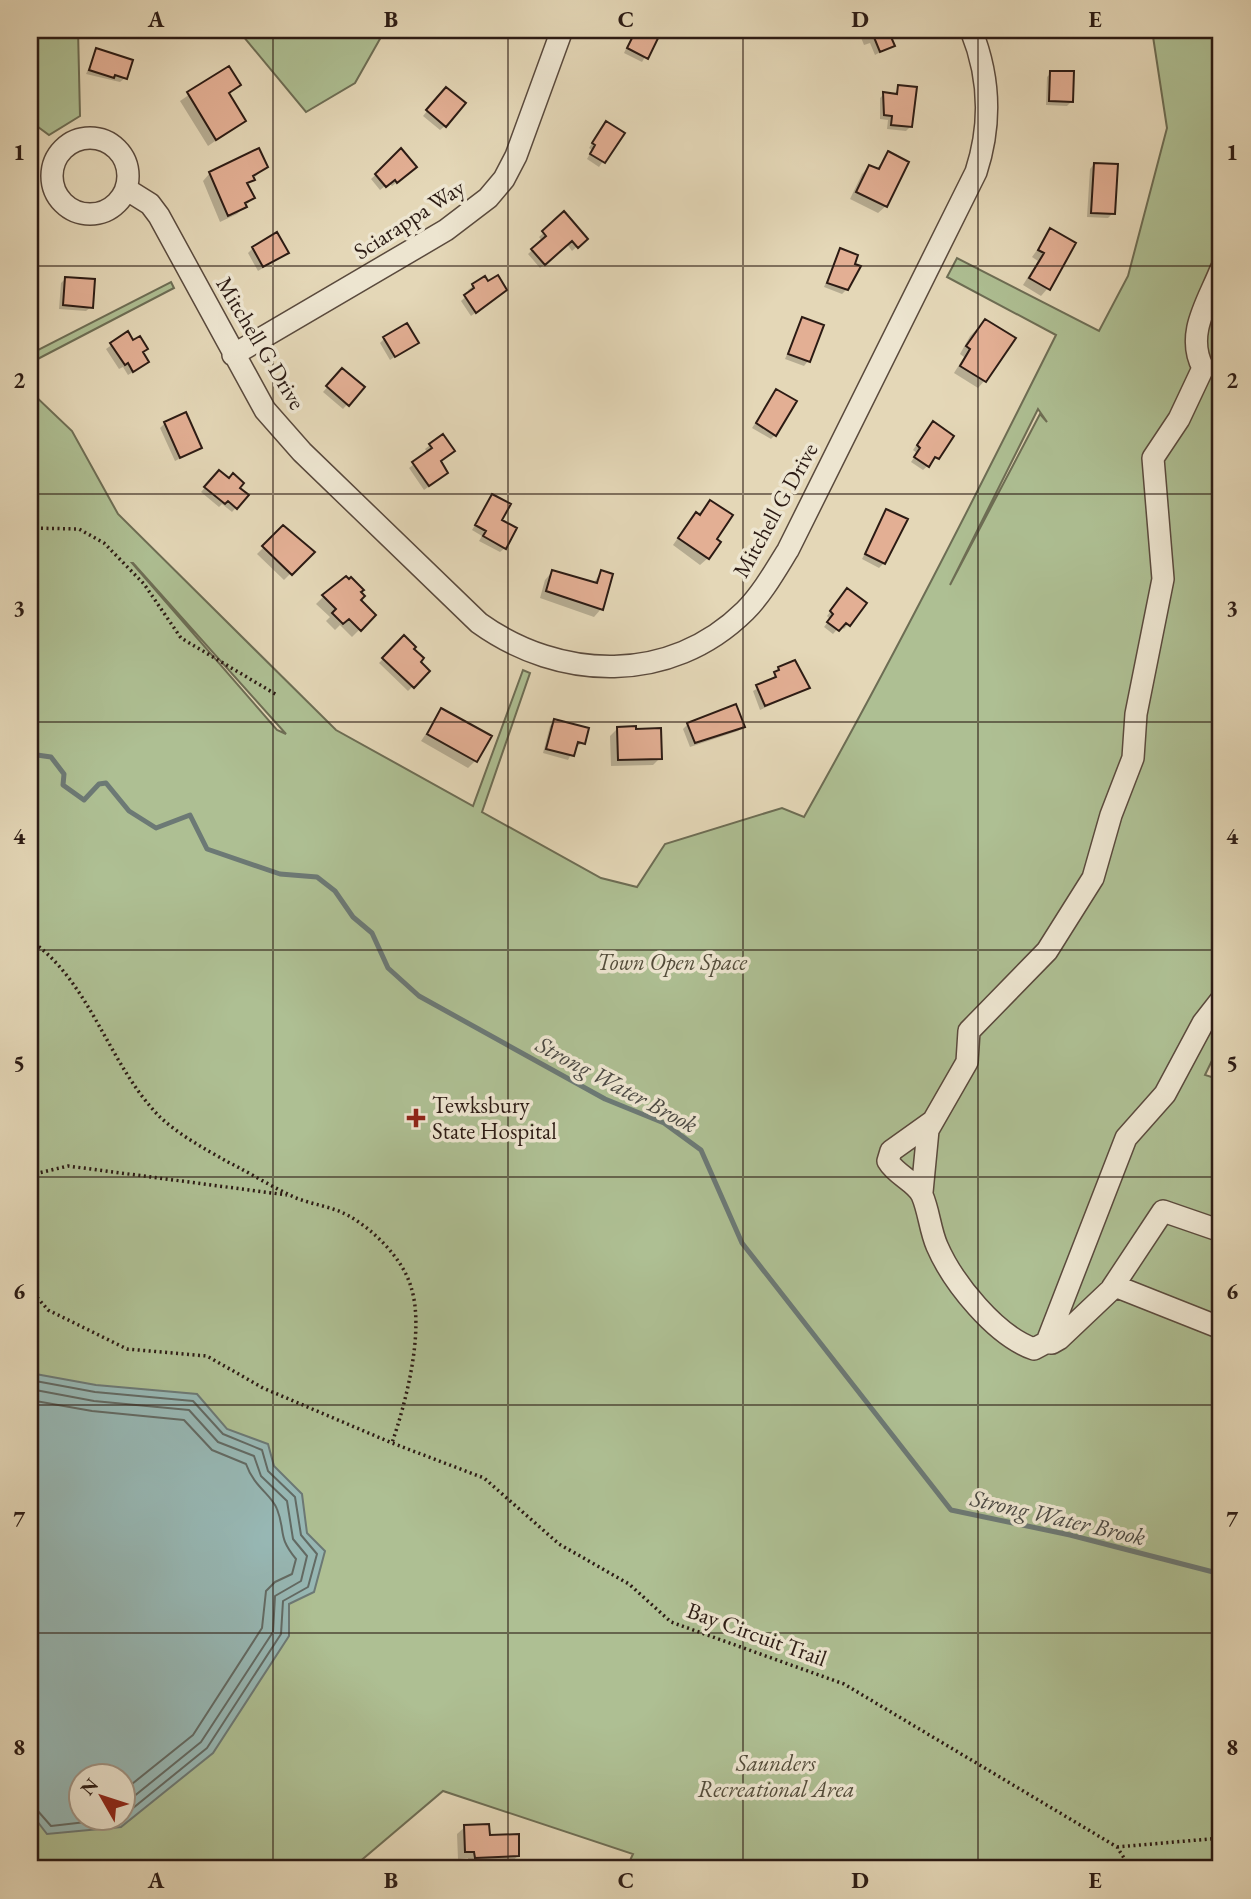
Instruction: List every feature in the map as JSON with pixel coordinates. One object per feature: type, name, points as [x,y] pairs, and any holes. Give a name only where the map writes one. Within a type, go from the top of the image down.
[{"type":"street","name":"Sciarappa Way","points":[[233,355],[446,230],[488,198],[516,156],[562,30]]},
{"type":"street","name":"Mitchell G Drive","points":[[126,190],[146,201],[159,216],[265,410],[302,452],[479,622],[509,644],[558,662],[599,668],[645,663],[699,644],[744,611],[777,569],[976,172],[986,135],[988,102],[984,68],[971,30]]},
{"type":"street","points":[[1221,269],[1196,332],[1196,355],[1212,368],[1153,458],[1163,579],[1136,714],[1133,758],[1111,815],[1093,878],[1047,951],[969,1031],[967,1062],[928,1130],[922,1192],[938,1249],[955,1277],[1009,1338],[1034,1349],[1059,1339],[1112,1288],[1163,1211],[1221,1231]]},
{"type":"street","points":[[1049,1341],[1126,1138],[1165,1094],[1203,1023],[1221,1000]]},
{"type":"street","points":[[922,1192],[893,1170],[889,1155],[933,1121]]},
{"type":"street","points":[[1112,1288],[1121,1287],[1221,1328]]},
{"type":"path","points":[[30,528],[79,529],[104,543],[144,584],[181,638],[277,695]]},
{"type":"path","points":[[30,940],[64,973],[135,1086],[158,1115],[206,1150],[292,1196]]},
{"type":"path","points":[[30,1175],[68,1166],[292,1196],[334,1208],[364,1227],[392,1255],[411,1286],[415,1310],[413,1351],[401,1417],[392,1443]]},
{"type":"path","name":"Bay Circuit Trail","points":[[30,1289],[48,1310],[127,1349],[207,1356],[263,1388],[392,1443],[484,1478],[559,1544],[629,1584],[671,1622],[844,1684],[1117,1847],[1131,1869]]},
{"type":"path","points":[[1117,1847],[1221,1838]]},
{"type":"green space","points":[[30,30],[78,30],[80,116],[49,135],[30,121]]},
{"type":"green space","points":[[238,30],[385,30],[355,83],[306,112]]},
{"type":"green space","name":"Tewksbury State Hospital","points":[[1152,30],[1221,32],[1221,1042],[1205,1075],[1221,1080],[1221,1869],[626,1869],[633,1854],[443,1791],[351,1869],[30,1869],[30,391],[72,431],[118,514],[336,730],[473,806],[523,670],[530,673],[482,812],[601,878],[637,887],[665,844],[782,808],[804,817],[995,456],[1056,335],[947,277],[957,258],[1099,331],[1128,276],[1167,128]],"holes":[[[1038,409],[1047,422],[1040,414],[950,585]],[[133,563],[286,734],[277,730]]]},
{"type":"green space","points":[[171,282],[174,288],[30,363],[30,354]]},
{"type":"water","points":[[30,1373],[96,1385],[197,1394],[227,1429],[268,1444],[274,1466],[302,1494],[307,1533],[325,1551],[314,1592],[289,1604],[289,1636],[213,1753],[136,1815],[136,1762],[66,1762],[66,1832],[68,1832],[47,1834],[30,1812]]},
{"type":"building","points":[[636,30],[662,30],[648,59],[627,48]]},
{"type":"building","points":[[871,30],[888,30],[895,46],[880,52]]},
{"type":"building","points":[[96,48],[133,60],[127,79],[89,70]]},
{"type":"building","points":[[229,66],[241,85],[229,93],[246,121],[216,140],[187,92]]},
{"type":"building","points":[[1050,71],[1074,71],[1073,102],[1049,101]]},
{"type":"building","points":[[898,85],[917,87],[912,127],[891,125],[892,116],[884,115],[883,92],[897,94]]},
{"type":"building","points":[[446,87],[466,103],[446,127],[426,110]]},
{"type":"building","points":[[606,121],[625,133],[605,163],[590,154],[595,145],[592,143]]},
{"type":"building","points":[[259,148],[268,167],[253,176],[255,180],[247,183],[255,198],[245,203],[247,207],[228,216],[209,172]]},
{"type":"building","points":[[401,148],[417,167],[397,183],[395,180],[386,187],[375,174]]},
{"type":"building","points":[[888,151],[909,162],[887,207],[856,192],[869,165],[879,169]]},
{"type":"building","points":[[1094,163],[1118,164],[1115,214],[1091,213]]},
{"type":"building","points":[[564,211],[588,239],[578,248],[572,241],[545,265],[531,249],[546,236],[542,231]]},
{"type":"building","points":[[1050,228],[1076,243],[1050,290],[1029,278],[1044,253],[1038,250]]},
{"type":"building","points":[[277,232],[289,253],[263,267],[252,247]]},
{"type":"building","points":[[840,248],[858,255],[855,264],[861,266],[848,290],[827,283]]},
{"type":"building","points":[[498,275],[507,290],[476,313],[464,295],[474,288],[472,284],[485,276],[488,281]]},
{"type":"building","points":[[65,277],[95,279],[93,308],[63,305]]},
{"type":"building","points":[[802,317],[824,325],[810,362],[788,354]]},
{"type":"building","points":[[985,319],[1016,338],[986,382],[960,366],[970,349],[966,346]]},
{"type":"building","points":[[407,323],[419,343],[395,357],[383,337]]},
{"type":"building","points":[[128,331],[133,340],[140,336],[148,349],[143,352],[149,362],[133,372],[110,343]]},
{"type":"building","points":[[342,368],[365,387],[349,406],[326,386]]},
{"type":"building","points":[[776,389],[797,401],[776,436],[756,423]]},
{"type":"building","points":[[186,412],[202,448],[180,458],[164,422]]},
{"type":"building","points":[[933,421],[954,436],[939,459],[935,457],[929,467],[914,457],[920,448],[917,445]]},
{"type":"building","points":[[443,434],[455,451],[441,461],[448,473],[429,486],[412,462],[432,448],[429,444]]},
{"type":"building","points":[[219,470],[229,478],[233,473],[244,483],[240,488],[249,495],[237,509],[228,501],[225,504],[204,487]]},
{"type":"building","points":[[492,494],[511,504],[502,520],[517,528],[506,549],[483,536],[486,531],[475,525]]},
{"type":"building","points":[[710,500],[733,515],[717,539],[721,542],[709,559],[678,538],[696,512],[700,515]]},
{"type":"building","points":[[886,509],[908,519],[885,564],[865,554]]},
{"type":"building","points":[[283,525],[315,552],[292,575],[262,546]]},
{"type":"building","points":[[552,570],[597,583],[601,570],[613,574],[603,610],[546,591]]},
{"type":"building","points":[[346,576],[349,579],[351,577],[364,590],[361,592],[365,596],[361,600],[376,615],[361,631],[349,619],[343,624],[332,613],[336,609],[322,595]]},
{"type":"building","points":[[847,588],[867,603],[850,626],[846,623],[839,631],[827,622],[833,614],[830,611]]},
{"type":"building","points":[[404,635],[424,658],[421,662],[430,671],[414,688],[382,658]]},
{"type":"building","points":[[795,660],[810,688],[765,706],[756,685],[776,677],[774,672],[779,670],[778,667]]},
{"type":"building","points":[[736,704],[745,727],[695,743],[687,723]]},
{"type":"building","points":[[441,708],[492,736],[477,762],[427,734]]},
{"type":"building","points":[[554,719],[589,728],[585,744],[578,742],[574,756],[546,749]]},
{"type":"building","points":[[636,726],[636,729],[661,728],[662,759],[618,760],[617,727]]},
{"type":"building","points":[[489,1824],[490,1835],[519,1834],[519,1856],[475,1858],[474,1852],[465,1852],[464,1825]]},
{"type":"waterway","name":"Strong Water Brook","points":[[30,754],[51,757],[64,774],[63,785],[84,800],[99,784],[106,783],[129,811],[156,828],[190,815],[207,849],[280,874],[317,877],[335,891],[353,917],[372,933],[388,968],[419,996],[605,1099],[664,1123],[701,1150],[742,1243],[951,1510],[1070,1535],[1221,1574]]},
{"type":"place","name":"Tewksbury State Hospital","points":[[416,1118]]},
{"type":"park label","name":"Town Open Space","points":[[672,962]]},
{"type":"park label","name":"Saunders Recreational Area","points":[[776,1776]]}]
